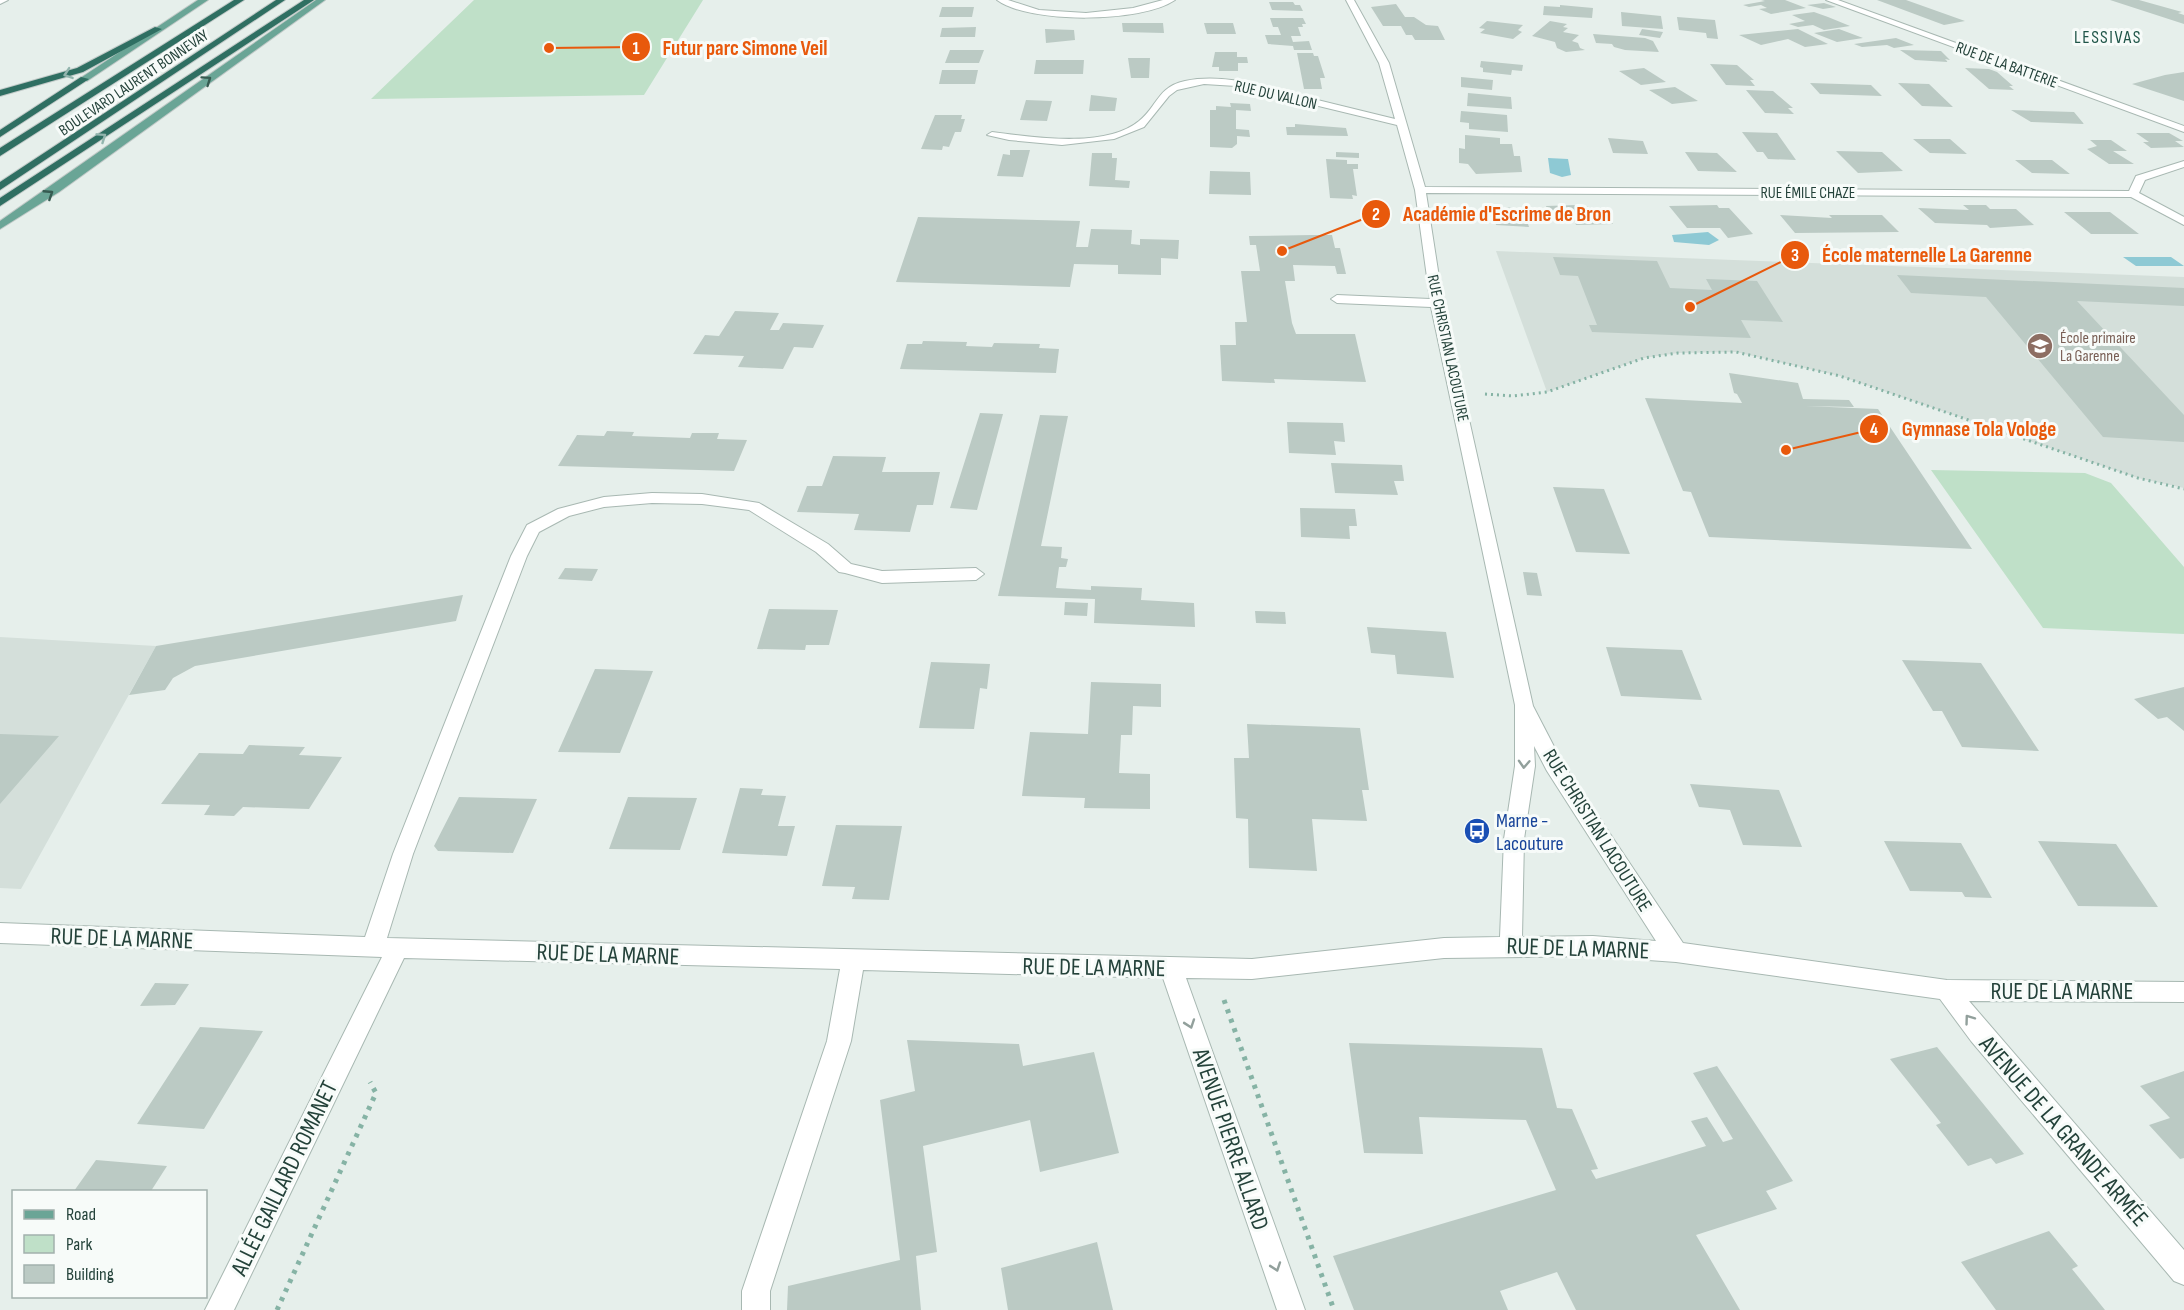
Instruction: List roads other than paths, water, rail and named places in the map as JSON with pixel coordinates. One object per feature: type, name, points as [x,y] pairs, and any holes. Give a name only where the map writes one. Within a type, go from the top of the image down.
[{"type":"highway","name":"BOULEVARD LAURENT BONNEVAY","points":[[0,153],[240,0]]},
{"type":"highway","name":"BOULEVARD LAURENT BONNEVAY","points":[[0,187],[281,0]]},
{"type":"highway","points":[[0,203],[310,0]]},
{"type":"highway","points":[[0,93],[80,70],[158,28]]},
{"type":"highway","points":[[0,134],[84,79]]},
{"type":"main road","points":[[84,79],[158,28],[204,0]]},
{"type":"main road","points":[[0,226],[55,190],[321,0]]},
{"type":"street","points":[[0,2],[4,0]]},
{"type":"street","points":[[1001,0],[1044,12],[1083,14],[1126,12],[1171,0]]},
{"type":"street","name":"RUE CHRISTIAN LACOUTURE","points":[[1350,0],[1384,63],[1420,190],[1437,303],[1524,705],[1525,766],[1514,839],[1510,945]]},
{"type":"street","name":"RUE DE LA BATTERIE","points":[[1830,0],[2184,129]]},
{"type":"street","name":"RUE DU VALLON","points":[[992,135],[1021,139],[1065,140],[1113,137],[1133,130],[1150,118],[1159,101],[1172,88],[1194,82],[1236,83],[1400,123]]},
{"type":"street","points":[[2184,164],[2140,178],[2133,194],[2184,222]]},
{"type":"street","name":"RUE ÉMILE CHAZE","points":[[1420,190],[2133,194]]},
{"type":"street","points":[[1337,299],[1437,303]]},
{"type":"street","points":[[373,947],[403,854],[519,556],[533,530],[564,512],[604,502],[652,498],[702,499],[753,506],[822,548],[845,568],[882,577],[976,574]]},
{"type":"street","name":"RUE CHRISTIAN LACOUTURE","points":[[1524,705],[1554,766],[1676,952]]},
{"type":"street","name":"RUE DE LA MARNE","points":[[0,933],[398,948],[1171,969],[1252,969],[1444,948],[1510,945],[1593,946],[1676,952],[1947,990],[2184,992]]},
{"type":"street","name":"ALLÉE GAILLARD ROMANET","points":[[219,1310],[398,948]]},
{"type":"street","points":[[756,1310],[756,1291],[839,1041],[853,960]]},
{"type":"street","name":"AVENUE PIERRE ALLARD","points":[[1171,969],[1291,1310]]},
{"type":"street","name":"AVENUE DE LA GRANDE ARMÉE","points":[[1947,990],[1979,1033],[2184,1271]]},
{"type":"water","points":[[1548,158],[1568,159],[1571,175],[1562,177],[1550,173]]},
{"type":"water","points":[[1708,232],[1719,240],[1709,245],[1674,242],[1672,235]]},
{"type":"water","points":[[2123,257],[2171,257],[2184,266],[2136,266]]},
{"type":"place","name":"Futur parc Simone Veil","points":[[549,48]]},
{"type":"place","name":"Académie d'Escrime de Bron","points":[[1282,251]]},
{"type":"place","name":"École maternelle La Garenne","points":[[1690,307]]},
{"type":"place","name":"École primaire La Garenne","points":[[2040,346]]},
{"type":"place","name":"Gymnase Tola Vologe","points":[[1786,450]]},
{"type":"place","name":"Marne - Lacouture","points":[[1477,831]]},
{"type":"district","name":"LESSIVAS","points":[[2108,37]]}]
